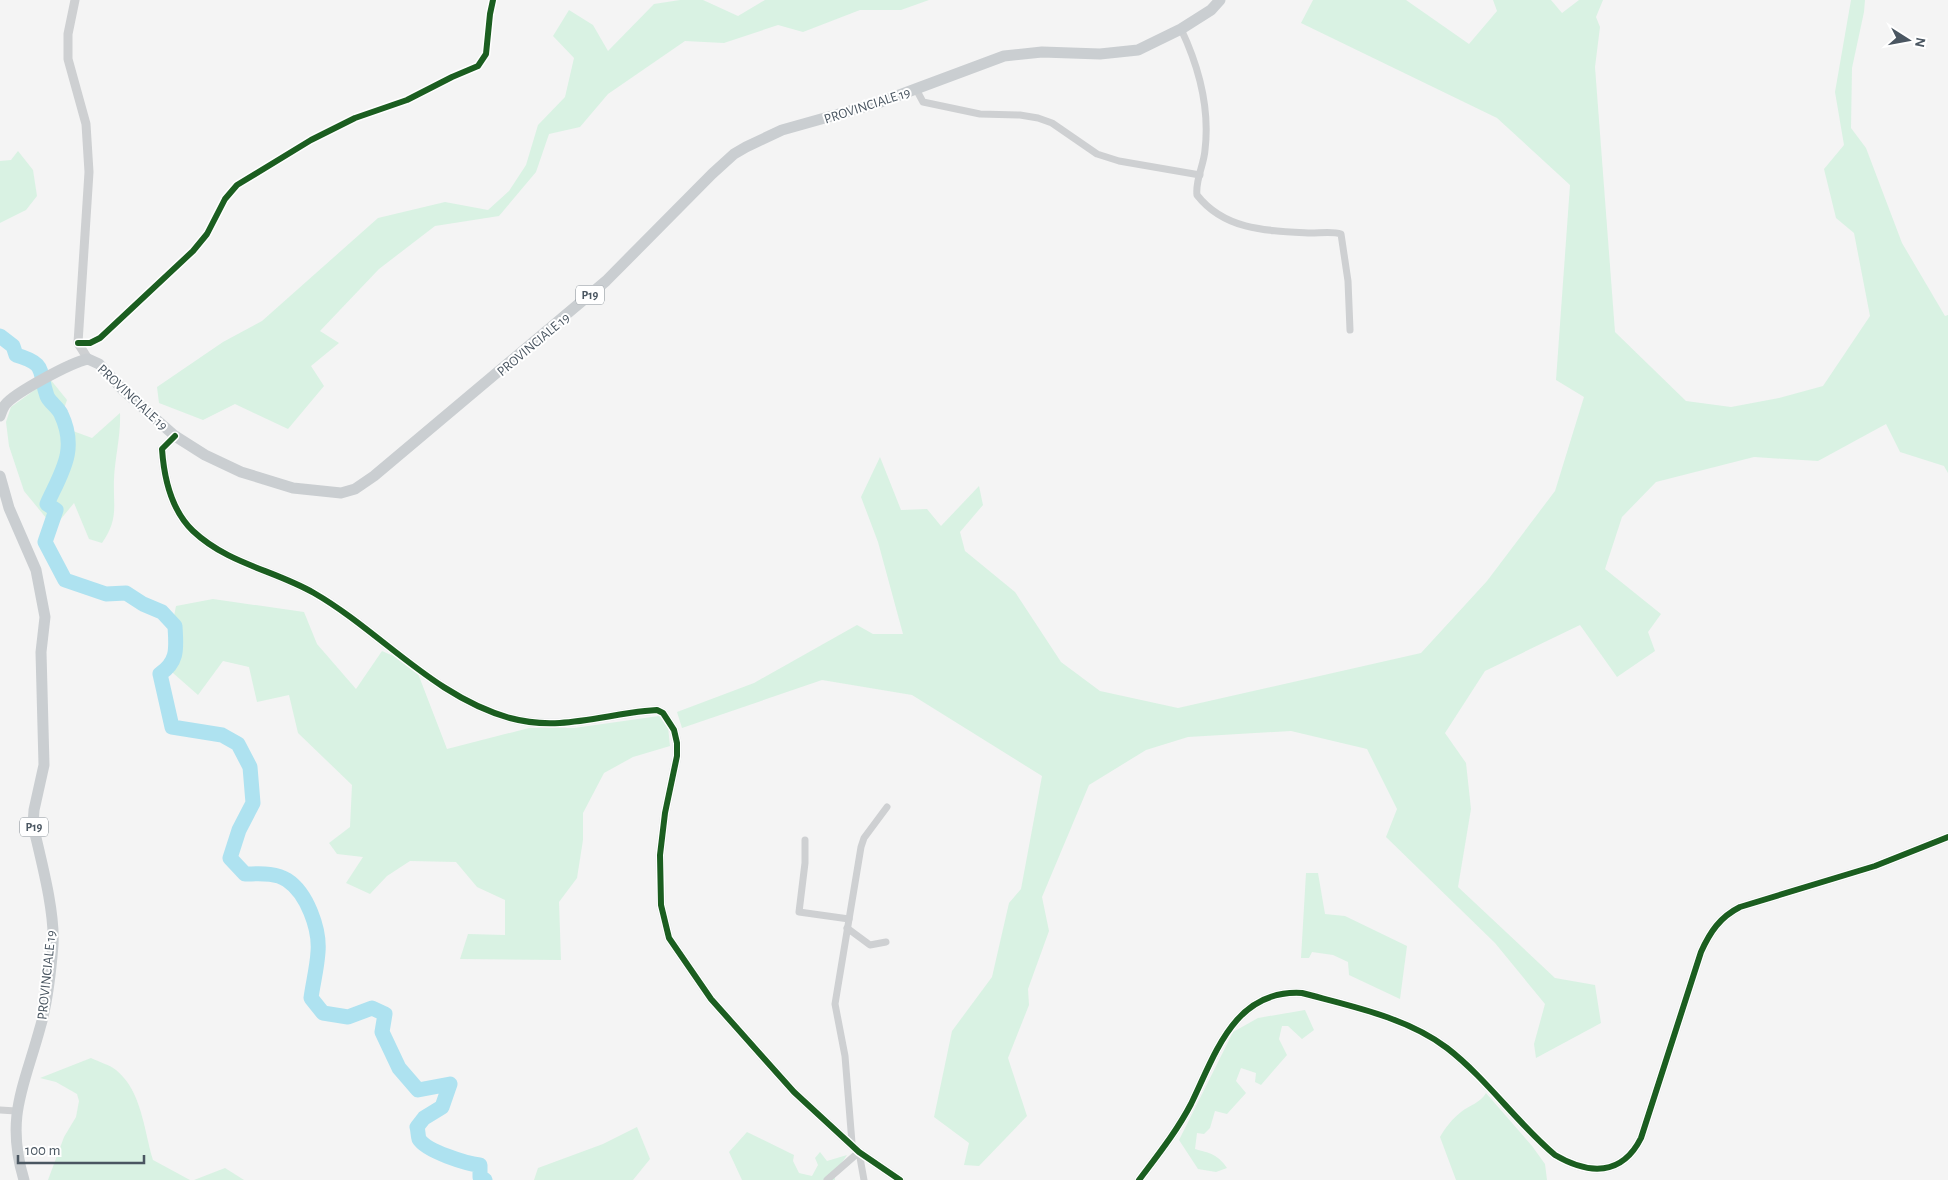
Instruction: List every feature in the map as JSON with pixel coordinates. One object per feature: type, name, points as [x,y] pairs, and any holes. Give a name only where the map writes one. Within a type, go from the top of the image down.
[{"type":"main road","name":"PROVINCIALE 19","points":[[0,416],[3,402],[62,369],[88,359],[99,364],[124,390],[175,436],[222,464],[270,481],[316,492],[341,493],[355,489],[374,476],[606,281],[734,154],[762,138],[782,130],[842,115],[1004,56],[1042,52],[1100,54],[1138,50],[1180,30],[1212,10],[1220,0]]},
{"type":"main road","name":"PROVINCIALE 19","points":[[0,476],[9,508],[36,570],[45,617],[41,652],[44,765],[34,810],[34,825],[52,920],[52,946],[41,1027],[23,1080],[16,1111],[16,1147],[24,1180]]},
{"type":"street","points":[[75,0],[68,34],[68,59],[86,124],[89,172],[78,343],[88,359]]},
{"type":"street","points":[[78,343],[96,341],[109,331],[193,252],[207,234],[225,199],[237,185],[311,140],[356,118],[406,100],[452,76],[478,66],[486,54],[493,0]]},
{"type":"street","points":[[1180,30],[1188,45],[1205,99],[1206,148],[1198,195],[1217,214],[1229,222],[1255,228],[1341,234],[1348,281],[1350,330]]},
{"type":"street","points":[[916,89],[923,102],[980,114],[1020,115],[1038,118],[1052,123],[1097,154],[1119,161],[1200,175]]},
{"type":"street","points":[[175,436],[162,449],[163,461],[173,504],[193,531],[226,555],[314,593],[419,670],[463,697],[511,718],[549,724],[573,724],[645,710],[657,710],[663,713],[674,730],[677,743],[677,756],[665,813],[660,855],[661,905],[668,938],[711,1000],[784,1078],[794,1092],[832,1128],[852,1143],[859,1152],[900,1180]]},
{"type":"street","points":[[852,1143],[845,1056],[836,1004],[847,928],[864,838],[887,807]]},
{"type":"street","points":[[1139,1180],[1178,1126],[1224,1037],[1239,1016],[1264,1000],[1290,992],[1302,993],[1380,1015],[1428,1036],[1466,1065],[1555,1155],[1568,1162],[1590,1168],[1612,1168],[1630,1156],[1641,1138],[1701,952],[1722,918],[1740,907],[1875,866],[1948,837]]},
{"type":"street","points":[[805,840],[805,863],[799,912],[849,920]]},
{"type":"street","points":[[847,928],[870,945],[886,942]]},
{"type":"street","points":[[0,1110],[16,1111]]},
{"type":"street","points":[[827,1180],[859,1152]]},
{"type":"street","points":[[859,1152],[864,1180]]},
{"type":"green space","points":[[680,0],[703,0],[738,16],[765,0],[929,0],[901,10],[860,10],[803,32],[778,25],[724,43],[685,41],[608,94],[580,127],[549,134],[536,172],[499,216],[435,226],[379,269],[320,331],[339,343],[311,366],[324,386],[288,429],[235,404],[203,420],[159,403],[157,387],[223,342],[262,321],[378,218],[445,202],[488,210],[509,191],[526,165],[538,125],[565,97],[574,58],[553,36],[569,10],[593,25],[608,51],[654,4]]},
{"type":"green space","points":[[1313,0],[1406,0],[1469,44],[1497,11],[1493,0],[1551,0],[1562,13],[1579,0],[1603,0],[1596,17],[1600,27],[1595,67],[1615,332],[1686,401],[1731,407],[1779,398],[1823,386],[1870,316],[1854,233],[1836,218],[1824,169],[1844,145],[1835,92],[1851,0],[1865,0],[1852,68],[1851,128],[1866,148],[1902,243],[1945,316],[1948,315],[1948,473],[1944,466],[1900,452],[1886,424],[1818,461],[1754,457],[1656,482],[1622,517],[1605,569],[1661,614],[1648,632],[1655,651],[1617,677],[1580,625],[1485,671],[1445,733],[1466,763],[1471,809],[1458,887],[1555,978],[1595,985],[1601,1023],[1536,1058],[1534,1044],[1545,1004],[1495,943],[1386,837],[1397,809],[1367,749],[1291,731],[1188,737],[1146,750],[1089,785],[1042,897],[1049,931],[1028,989],[1029,1005],[1008,1058],[1027,1116],[979,1166],[964,1165],[969,1143],[934,1117],[952,1031],[992,977],[1009,903],[1021,889],[1042,776],[912,695],[822,680],[682,728],[677,712],[754,683],[857,625],[873,634],[903,634],[878,542],[861,497],[880,457],[901,510],[927,509],[941,526],[979,486],[983,505],[960,532],[965,551],[1015,592],[1061,662],[1100,691],[1178,708],[1421,653],[1487,581],[1555,491],[1584,397],[1556,380],[1570,185],[1497,118],[1301,23]]},
{"type":"green space","points":[[18,151],[33,170],[37,196],[26,210],[0,223],[0,161],[11,160]]},
{"type":"green space","points":[[50,379],[67,400],[61,417],[73,431],[92,438],[120,413],[120,421],[114,479],[114,512],[111,527],[102,543],[89,539],[74,503],[51,531],[49,560],[40,542],[47,519],[24,491],[9,446],[6,422],[11,407]]},
{"type":"green space","points":[[213,599],[304,612],[317,644],[356,689],[382,651],[409,663],[417,671],[447,749],[529,728],[574,728],[659,716],[668,727],[670,746],[633,757],[604,773],[583,813],[583,840],[577,878],[559,902],[561,960],[460,959],[468,934],[505,935],[505,900],[477,887],[456,862],[410,861],[387,876],[370,894],[346,883],[363,857],[337,854],[329,843],[350,827],[352,785],[298,733],[289,695],[257,702],[249,667],[223,661],[198,695],[173,673],[169,641],[176,606]]},
{"type":"green space","points":[[1306,873],[1318,873],[1325,914],[1345,916],[1407,946],[1400,999],[1349,975],[1348,962],[1333,955],[1312,952],[1309,958],[1301,958]]},
{"type":"green space","points":[[1305,1010],[1314,1030],[1302,1039],[1288,1026],[1282,1026],[1279,1039],[1287,1055],[1261,1085],[1255,1082],[1256,1073],[1241,1068],[1236,1081],[1246,1093],[1227,1114],[1215,1111],[1210,1128],[1204,1134],[1197,1133],[1195,1149],[1217,1157],[1227,1168],[1216,1172],[1198,1169],[1179,1140],[1233,1032],[1258,1018]]},
{"type":"green space","points":[[91,1058],[108,1065],[125,1079],[137,1100],[153,1160],[190,1180],[48,1180],[64,1137],[76,1117],[79,1101],[77,1094],[56,1082],[40,1078]]},
{"type":"green space","points":[[1486,1093],[1532,1146],[1545,1164],[1547,1180],[1456,1180],[1440,1137],[1455,1117],[1478,1102]]},
{"type":"green space","points":[[637,1127],[650,1159],[633,1180],[534,1180],[538,1168],[603,1144]]},
{"type":"green space","points":[[747,1132],[794,1155],[793,1161],[799,1173],[812,1176],[818,1165],[815,1158],[820,1152],[827,1161],[847,1155],[835,1173],[835,1180],[742,1180],[729,1152]]},
{"type":"green space","points":[[225,1168],[244,1180],[194,1180]]},
{"type":"waterway","points":[[0,336],[13,346],[16,355],[33,362],[40,369],[47,396],[60,412],[66,427],[68,450],[63,471],[47,504],[56,510],[45,542],[65,580],[106,594],[126,593],[143,604],[162,612],[175,626],[175,653],[170,664],[160,674],[172,727],[222,735],[238,744],[250,767],[253,803],[239,830],[230,858],[245,874],[266,874],[282,877],[301,894],[311,912],[318,943],[317,964],[311,998],[323,1013],[348,1017],[372,1008],[385,1014],[382,1032],[399,1068],[418,1090],[450,1084],[442,1107],[424,1118],[417,1127],[419,1139],[423,1144],[438,1152],[480,1165],[480,1177],[485,1180]]},
{"type":"cycle path","points":[[78,343],[90,343],[100,338],[193,251],[207,234],[225,199],[237,185],[311,140],[355,118],[407,100],[478,66],[486,54],[493,0]]},
{"type":"cycle path","points":[[175,436],[162,449],[167,482],[179,513],[193,531],[207,542],[236,559],[314,593],[338,608],[408,662],[457,695],[482,708],[527,722],[561,723],[657,710],[663,713],[674,730],[677,743],[677,756],[665,813],[660,855],[661,905],[669,938],[711,999],[794,1092],[859,1152],[900,1180]]},
{"type":"cycle path","points":[[1139,1180],[1180,1124],[1219,1046],[1243,1013],[1259,1002],[1279,995],[1302,993],[1396,1020],[1431,1037],[1462,1060],[1527,1129],[1555,1155],[1580,1166],[1604,1168],[1614,1165],[1624,1160],[1641,1138],[1701,952],[1721,920],[1740,907],[1875,866],[1948,837]]}]
